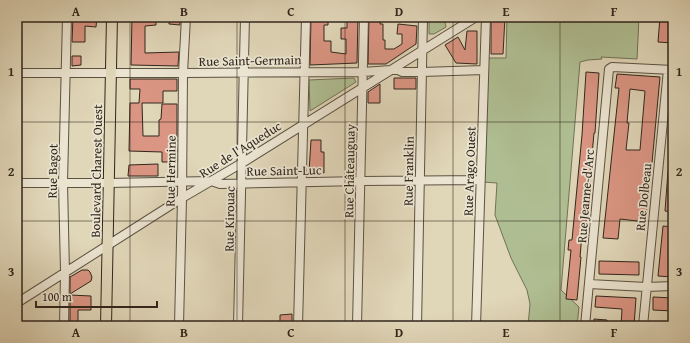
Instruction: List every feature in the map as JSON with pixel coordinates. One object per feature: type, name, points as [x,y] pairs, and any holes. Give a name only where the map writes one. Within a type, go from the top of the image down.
[{"type":"main road","name":"Boulevard Charest Ouest","points":[[106,326],[112,17]]},
{"type":"street","name":"Rue Bagot","points":[[64,326],[65,272],[63,183],[67,17]]},
{"type":"street","name":"Rue Hermine","points":[[179,326],[183,73],[186,17]]},
{"type":"street","name":"Rue Kirouac","points":[[238,326],[245,17]]},
{"type":"street","points":[[298,326],[306,17]]},
{"type":"street","name":"Rue Châteauguay","points":[[357,326],[364,17]]},
{"type":"street","name":"Rue Franklin","points":[[417,326],[423,17]]},
{"type":"street","name":"Rue de l'Aqueduc","points":[[17,303],[182,198],[242,163],[476,17]]},
{"type":"street","name":"Rue Arago Ouest","points":[[476,326],[486,17]]},
{"type":"street","name":"Rue Jeanne-d'Arc","points":[[585,326],[609,69],[612,67],[670,70]]},
{"type":"street","name":"Rue Saint-Germain","points":[[17,73],[363,72],[391,70],[398,70],[402,72],[422,72],[484,70]]},
{"type":"street","name":"Rue Dolbeau","points":[[643,326],[670,70]]},
{"type":"street","name":"Rue Saint-Luc","points":[[17,183],[211,181],[220,184],[480,180]]},
{"type":"street","points":[[589,284],[646,287],[673,286]]},
{"type":"green space","points":[[429,17],[444,17],[446,27],[434,34],[429,34]]},
{"type":"green space","points":[[507,17],[528,17],[529,19],[547,21],[548,17],[639,17],[637,59],[601,57],[602,59],[580,62],[561,290],[579,307],[577,326],[528,326],[530,304],[527,290],[511,258],[495,215],[497,183],[483,182],[487,58],[506,58]]},
{"type":"green space","points":[[354,78],[356,82],[310,111],[309,80]]},
{"type":"building","points":[[73,17],[97,17],[96,27],[85,26],[85,42],[72,42]]},
{"type":"building","points":[[132,17],[156,18],[156,25],[145,26],[145,53],[179,52],[178,66],[131,65]]},
{"type":"building","points":[[169,17],[180,17],[180,25],[169,24]]},
{"type":"building","points":[[311,17],[328,17],[328,25],[324,25],[324,41],[331,41],[331,52],[346,54],[346,39],[341,39],[341,28],[347,28],[347,17],[358,17],[357,63],[310,65]]},
{"type":"building","points":[[369,17],[381,17],[380,24],[383,24],[383,40],[385,40],[385,49],[394,49],[402,44],[402,34],[397,34],[398,24],[417,26],[416,44],[386,64],[368,64]]},
{"type":"building","points":[[491,17],[505,17],[503,54],[491,54]]},
{"type":"building","points":[[660,17],[673,17],[673,43],[658,42]]},
{"type":"building","points":[[467,31],[477,31],[477,64],[456,63],[445,45],[458,37],[465,50]]},
{"type":"building","points":[[72,56],[81,56],[81,65],[72,66]]},
{"type":"building","points":[[586,72],[599,73],[595,133],[585,234],[582,234],[577,300],[566,299],[571,250],[568,250],[569,240],[572,240],[582,135]]},
{"type":"building","points":[[617,74],[660,77],[652,163],[649,163],[646,222],[620,219],[618,239],[603,238],[619,88],[615,88]],"holes":[[[630,89],[645,91],[640,150],[626,150],[629,123],[627,123]]]},
{"type":"building","points":[[394,78],[416,78],[416,89],[394,89]]},
{"type":"building","points":[[130,79],[177,79],[177,91],[163,91],[163,103],[142,103],[143,136],[159,136],[159,120],[161,119],[162,104],[177,104],[177,162],[162,162],[162,152],[129,151],[130,103],[139,103],[140,89],[130,89]]},
{"type":"building","points":[[380,84],[380,103],[368,103],[368,92]]},
{"type":"building","points":[[311,140],[321,140],[321,152],[324,152],[324,173],[309,172]]},
{"type":"building","points":[[158,164],[158,176],[128,176],[129,165]]},
{"type":"building","points":[[668,171],[673,171],[673,212],[665,211]]},
{"type":"building","points":[[663,226],[673,227],[673,277],[658,276]]},
{"type":"building","points":[[599,261],[639,262],[639,275],[599,274]]},
{"type":"building","points":[[82,270],[88,270],[90,272],[92,277],[91,281],[70,294],[70,277]]},
{"type":"building","points":[[70,295],[91,296],[91,310],[78,310],[78,326],[70,326]]},
{"type":"building","points":[[596,296],[636,298],[634,326],[621,326],[622,309],[595,307]]},
{"type":"building","points":[[653,297],[673,298],[673,311],[653,310]]},
{"type":"building","points":[[292,314],[292,326],[280,326],[280,315]]},
{"type":"building","points":[[594,319],[607,320],[606,326],[594,326]]}]
